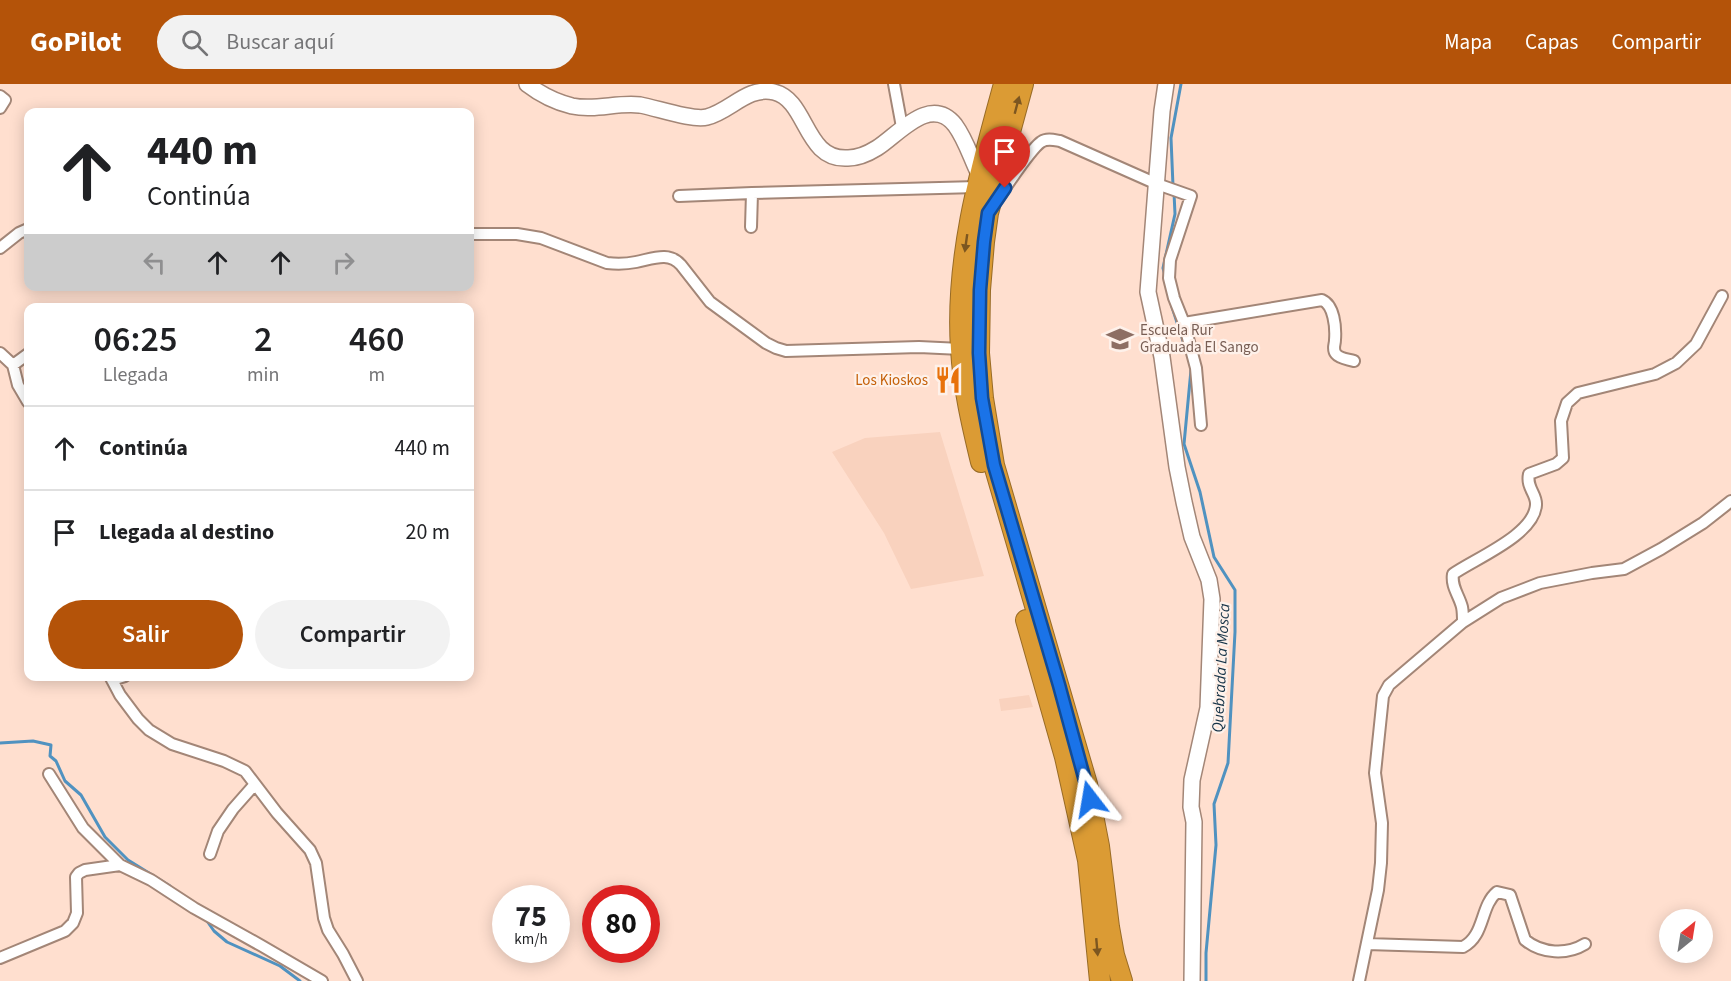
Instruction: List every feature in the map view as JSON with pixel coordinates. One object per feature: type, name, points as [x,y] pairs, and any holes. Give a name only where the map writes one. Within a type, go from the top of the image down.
[{"type":"highway","points":[[1004,84],[978,181],[966,244],[960,313],[961,349],[964,376],[983,471],[1065,757],[1077,809],[1090,874],[1100,981]]},
{"type":"highway","points":[[1023,84],[988,213],[984,242],[980,290],[979,353],[982,398],[997,476],[1087,784],[1100,846],[1109,927],[1122,981]]},
{"type":"street","points":[[527,84],[547,96],[573,106],[588,108],[639,105],[700,118],[720,113],[747,95],[762,91],[772,92],[788,99],[819,147],[832,157],[848,158],[865,155],[902,127],[926,114],[940,115],[953,123],[964,140],[978,181],[679,196]]},
{"type":"street","points":[[894,84],[902,127]]},
{"type":"street","points":[[1166,84],[1162,111],[1163,187],[1148,292],[1162,357],[1184,502],[1192,537],[1209,580],[1212,599],[1208,708],[1192,780],[1191,796],[1194,822],[1192,981]]},
{"type":"street","points":[[0,96],[5,100],[0,108]]},
{"type":"street","points":[[988,213],[1032,153],[1042,142],[1049,140],[1060,141],[1163,187],[1191,196],[1170,260],[1169,278],[1196,368],[1201,425]]},
{"type":"street","points":[[751,227],[752,193]]},
{"type":"street","points":[[0,248],[24,231]]},
{"type":"street","points":[[474,234],[517,234],[541,238],[615,264],[656,257],[672,258],[677,260],[710,302],[766,343],[786,351],[919,347],[961,349]]},
{"type":"street","points":[[1463,622],[1461,605],[1452,580],[1453,574],[1493,551],[1529,524],[1536,504],[1528,480],[1529,474],[1556,464],[1563,458],[1561,421],[1567,403],[1578,393],[1655,374],[1676,363],[1696,344],[1722,296]]},
{"type":"street","points":[[1184,323],[1322,300],[1331,308],[1335,327],[1335,352],[1341,357],[1354,361]]},
{"type":"street","points":[[0,353],[13,365],[18,386],[24,396]]},
{"type":"street","points":[[13,365],[24,357]]},
{"type":"street","points":[[1359,981],[1378,890],[1381,863],[1382,823],[1375,773],[1383,696],[1389,685],[1463,622],[1501,598],[1540,583],[1624,569],[1661,549],[1731,501]]},
{"type":"street","points":[[113,681],[138,719],[149,730],[172,744],[224,761],[245,771],[277,813],[310,850],[316,863],[324,918],[328,930],[344,954],[357,981]]},
{"type":"street","points":[[49,774],[83,828],[120,866],[151,880],[194,908],[322,981]]},
{"type":"street","points":[[210,854],[218,831],[233,809],[255,784]]},
{"type":"street","points":[[0,958],[65,931],[73,923],[76,913],[76,877],[79,873],[85,870],[120,866]]},
{"type":"street","points":[[1367,944],[1464,947],[1472,943],[1490,900],[1497,892],[1510,895],[1526,940],[1531,945],[1563,952],[1574,951],[1585,944]]},
{"type":"shaded area","points":[[940,432],[984,576],[911,589],[884,533],[832,452],[865,438]]},
{"type":"shaded area","points":[[1029,695],[1033,707],[1001,711],[999,699]]},
{"type":"waterway","name":"Quebrada La Mosca","points":[[1173,186],[1171,138],[1181,84]]},
{"type":"waterway","name":"Quebrada La Mosca","points":[[1165,275],[1163,268],[1175,214],[1174,193]]},
{"type":"waterway","name":"Quebrada La Mosca","points":[[1172,307],[1184,344]]},
{"type":"waterway","name":"Quebrada La Mosca","points":[[1191,370],[1184,444],[1200,492],[1214,557],[1235,590],[1228,763],[1214,804],[1216,845],[1206,953],[1206,981]]},
{"type":"waterway","points":[[0,743],[33,741],[51,745],[50,756],[56,761],[65,781],[81,795],[105,837],[128,860],[170,886]]},
{"type":"waterway","points":[[207,921],[214,931],[227,942],[280,966],[300,981]]},
{"type":"place","name":"Escuela Rur Graduada El Sango","points":[[1120,339]]},
{"type":"place","name":"Los Kioskos","points":[[948,380]]},
{"type":"route","points":[[1005,188],[988,213],[984,242],[980,290],[979,353],[982,398],[994,465],[1090,799]]}]
